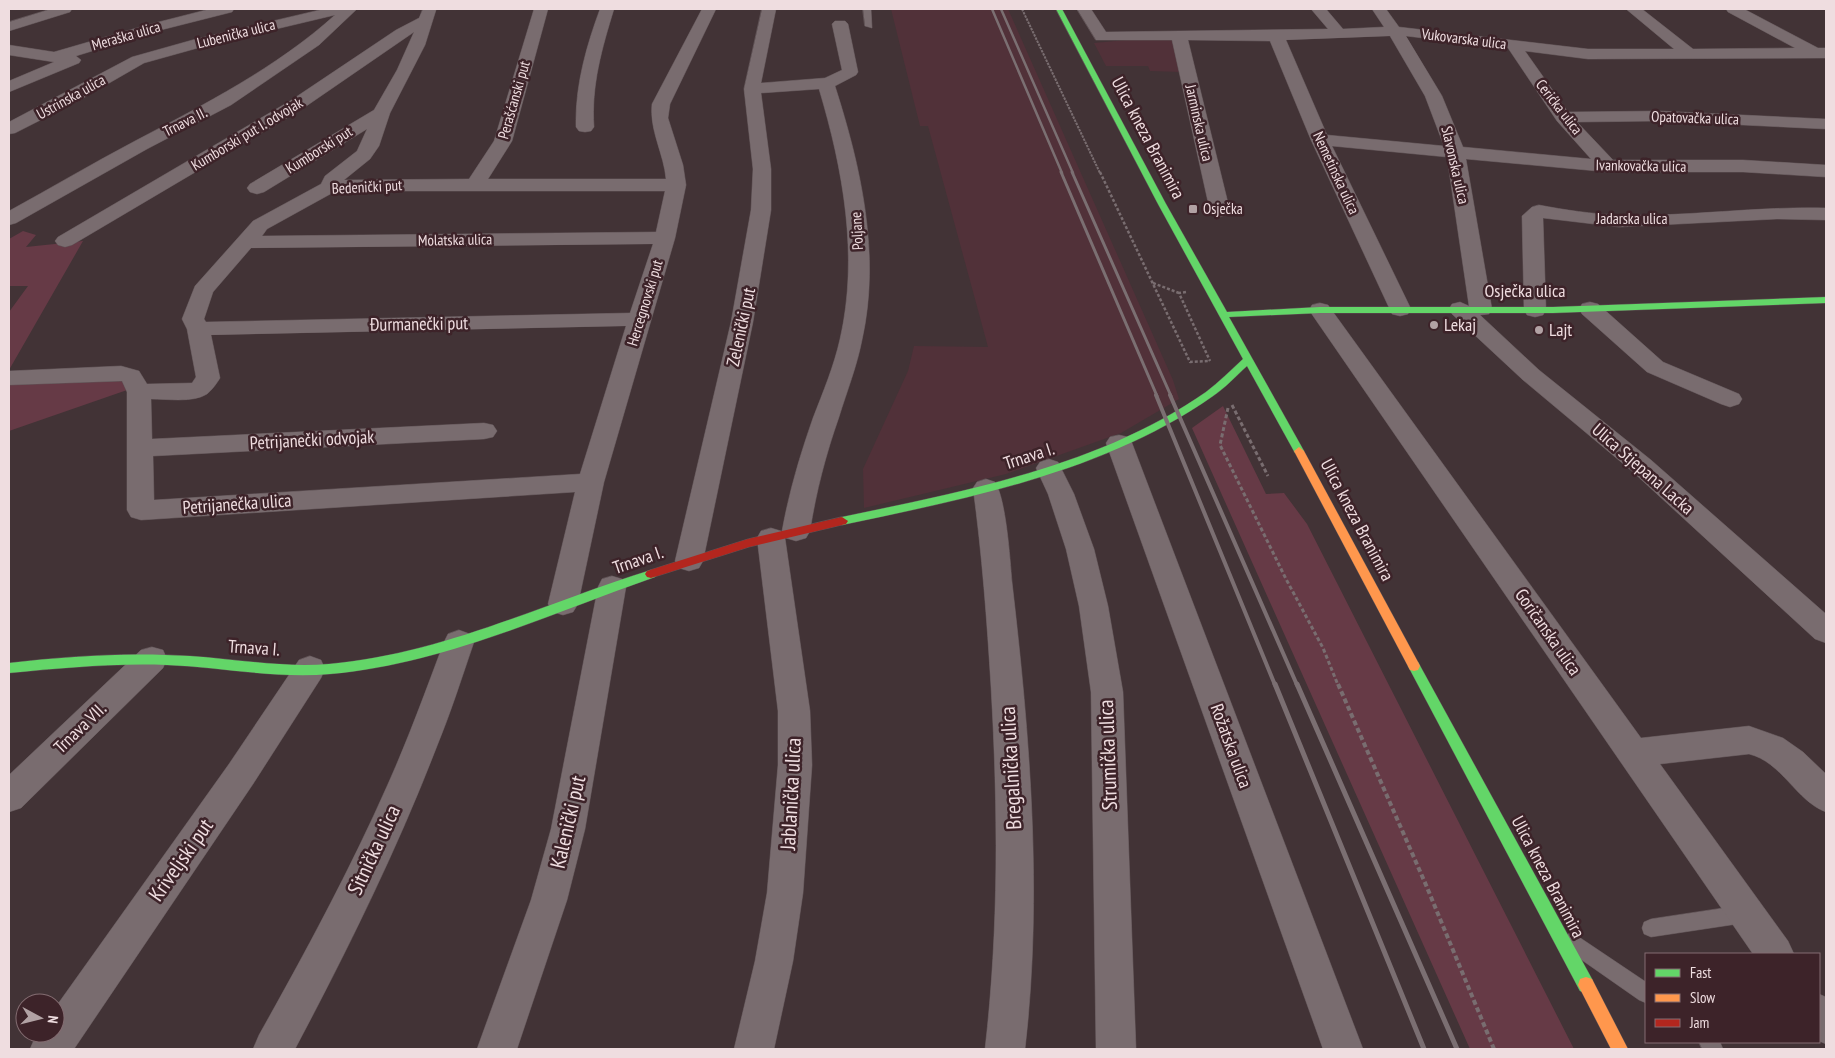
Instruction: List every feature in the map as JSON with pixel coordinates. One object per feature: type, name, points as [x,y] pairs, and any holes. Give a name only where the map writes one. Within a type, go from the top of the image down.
[{"type":"street","points":[[9,13],[16,9]]},
{"type":"street","points":[[9,27],[65,9]]},
{"type":"street","name":"Meraška ulica","points":[[55,58],[152,28],[227,9]]},
{"type":"street","name":"Lubenička ulica","points":[[131,63],[200,42],[342,9]]},
{"type":"street","name":"Trnava II.","points":[[9,219],[141,145],[225,101],[314,42],[350,9]]},
{"type":"street","name":"Perašćanski put","points":[[475,184],[503,140],[540,9]]},
{"type":"street","points":[[585,127],[583,109],[589,65],[607,9]]},
{"type":"street","name":"Hercegnovski put","points":[[564,604],[591,482],[639,319],[666,238],[676,185],[674,165],[659,118],[661,104],[709,9]]},
{"type":"street","points":[[769,9],[752,89],[826,83],[841,78],[850,72],[840,24]]},
{"type":"street","name":"Ulica kneza Branimira","points":[[1059,9],[1162,204],[1224,315],[1620,1049]]},
{"type":"street","name":"Vukovarska ulica","points":[[1084,9],[1102,37],[1276,36],[1395,31],[1588,54],[1822,56]]},
{"type":"street","points":[[1318,9],[1339,33]]},
{"type":"street","name":"Slavonska ulica","points":[[1379,9],[1395,31],[1443,114],[1456,153],[1470,309]]},
{"type":"street","points":[[1633,9],[1690,54]]},
{"type":"street","points":[[1733,9],[1822,56]]},
{"type":"street","name":"Kumborski put","points":[[328,187],[332,180],[364,155],[370,146],[381,113],[405,70],[428,15]]},
{"type":"street","name":"Kumborski put I. odvojak","points":[[65,241],[296,105],[428,15]]},
{"type":"street","name":"Jarminska ulica","points":[[1179,36],[1220,211]]},
{"type":"street","name":"Nemetinska ulica","points":[[1276,36],[1320,140],[1400,310]]},
{"type":"street","name":"Cerićka ulica","points":[[1513,45],[1563,117],[1608,166]]},
{"type":"street","points":[[9,50],[87,62],[131,63]]},
{"type":"street","name":"Meraška ulica","points":[[9,87],[87,62]]},
{"type":"street","name":"Ustrinska ulica","points":[[9,129],[72,97],[131,63]]},
{"type":"street","name":"Poljane","points":[[784,534],[806,485],[849,347],[857,301],[859,245],[857,213],[840,128],[826,83]]},
{"type":"street","name":"Zelenički put","points":[[689,561],[742,322],[761,210],[762,169],[752,89]]},
{"type":"street","name":"Kumborski put","points":[[258,188],[381,113]]},
{"type":"street","name":"Opatovačka ulica","points":[[1563,117],[1659,116],[1826,124]]},
{"type":"street","name":"Ivankovačka ulica","points":[[1320,140],[1608,166],[1743,166],[1826,171]]},
{"type":"street","name":"Bedenički put","points":[[139,392],[200,388],[208,378],[198,329],[193,319],[203,292],[266,220],[328,187],[475,184],[676,185]]},
{"type":"street","name":"Jadarska ulica","points":[[1535,310],[1532,216],[1539,212],[1629,221],[1759,213],[1826,214]]},
{"type":"street","name":"Molatska ulica","points":[[245,242],[666,238]]},
{"type":"street","name":"Osječka ulica","points":[[1224,315],[1320,310],[1535,310],[1826,300]]},
{"type":"street","points":[[1590,308],[1655,367],[1730,399]]},
{"type":"street","name":"Ulica Stjepana Lacka","points":[[1470,309],[1531,375],[1642,466],[1826,631]]},
{"type":"street","name":"Goričanska ulica","points":[[1320,310],[1774,953]]},
{"type":"street","name":"Đurmanečki put","points":[[198,329],[639,319]]},
{"type":"street","name":"Trnava I.","points":[[9,668],[73,661],[152,659],[310,669],[344,667],[377,662],[459,642],[689,561],[784,534],[986,488],[1050,468],[1119,443],[1167,421],[1223,386],[1248,360]]},
{"type":"street","points":[[9,378],[128,373],[132,376],[139,392]]},
{"type":"street","name":"Petrijanečka ulica","points":[[139,392],[141,510],[591,482]]},
{"type":"street","name":"Petrijanečki odvojak","points":[[141,448],[484,431]]},
{"type":"street","name":"Rožatska ulica","points":[[1119,443],[1343,1049]]},
{"type":"street","name":"Strumička ulica","points":[[1050,468],[1076,532],[1107,692],[1116,1049]]},
{"type":"street","name":"Bregalnička ulica","points":[[986,488],[993,531],[1000,599],[1012,759],[1015,950],[1005,1049]]},
{"type":"street","name":"Jablanička ulica","points":[[754,1049],[774,961],[785,893],[795,765],[794,711],[784,534]]},
{"type":"street","name":"Kalenički put","points":[[497,1049],[549,900],[568,830],[612,587]]},
{"type":"street","name":"Sitnička ulica","points":[[273,1049],[316,971],[367,867],[420,747],[459,642]]},
{"type":"street","name":"Trnava VII.","points":[[9,797],[152,659]]},
{"type":"street","name":"Kriveljski put","points":[[50,1049],[241,774],[310,669]]},
{"type":"street","points":[[1633,753],[1749,740],[1760,742],[1772,748],[1787,760],[1826,797]]},
{"type":"lane","points":[[867,9],[869,26]]},
{"type":"lane","points":[[1651,928],[1745,914]]},
{"type":"lane","points":[[1555,929],[1645,992]]},
{"type":"path","points":[[1022,9],[1190,362],[1210,361]]},
{"type":"path","points":[[1152,283],[1179,293],[1186,292]]},
{"type":"path","points":[[1179,293],[1213,366]]},
{"type":"path","points":[[1268,476],[1230,400],[1220,445],[1286,579],[1323,648],[1361,740],[1430,894],[1494,1049]]},
{"type":"shaded area","points":[[891,9],[1008,9],[1173,380],[1179,399],[1121,433],[1006,474],[864,508],[863,469],[908,371],[914,346],[988,347],[928,126],[920,126]]},
{"type":"shaded area","points":[[1137,39],[1174,39],[1182,72],[1150,71],[1148,66],[1106,66],[1094,43]]},
{"type":"shaded area","points":[[23,231],[36,235],[26,247],[83,241],[9,370],[9,312],[28,286],[9,286],[9,239]]},
{"type":"shaded area","points":[[123,379],[130,389],[9,431],[9,383]]},
{"type":"shaded area","points":[[1223,406],[1266,494],[1284,493],[1307,524],[1574,1049],[1470,1049],[1192,428]]},
{"type":"railway","points":[[992,9],[1062,173]]},
{"type":"railway","points":[[1001,9],[1073,173]]},
{"type":"railway","points":[[1061,172],[1157,396]]},
{"type":"railway","points":[[1072,172],[1171,396]]},
{"type":"railway","points":[[1156,395],[1275,685]]},
{"type":"railway","points":[[1170,395],[1297,685]]},
{"type":"railway","points":[[1275,684],[1424,1049]]},
{"type":"railway","points":[[1297,684],[1457,1049]]},
{"type":"traffic: fast","points":[[1059,9],[1162,204],[1299,451]]},
{"type":"traffic: fast","points":[[1224,315],[1320,310],[1553,310],[1826,300]]},
{"type":"traffic: fast","points":[[842,521],[1002,484],[1114,446],[1166,422],[1211,393],[1248,360]]},
{"type":"traffic: fast","points":[[9,668],[77,661],[122,659],[190,661],[312,670],[371,664],[412,655],[493,631],[651,574]]},
{"type":"traffic: fast","points":[[1414,666],[1586,985]]},
{"type":"traffic: slow","points":[[1299,451],[1414,666]]},
{"type":"traffic: slow","points":[[1586,985],[1620,1049]]},
{"type":"traffic: jam","points":[[651,574],[748,543],[842,521]]},
{"type":"place","name":"Osječka","points":[[1193,209]]},
{"type":"place","name":"Lekaj","points":[[1434,325]]},
{"type":"place","name":"Lajt","points":[[1539,330]]}]
